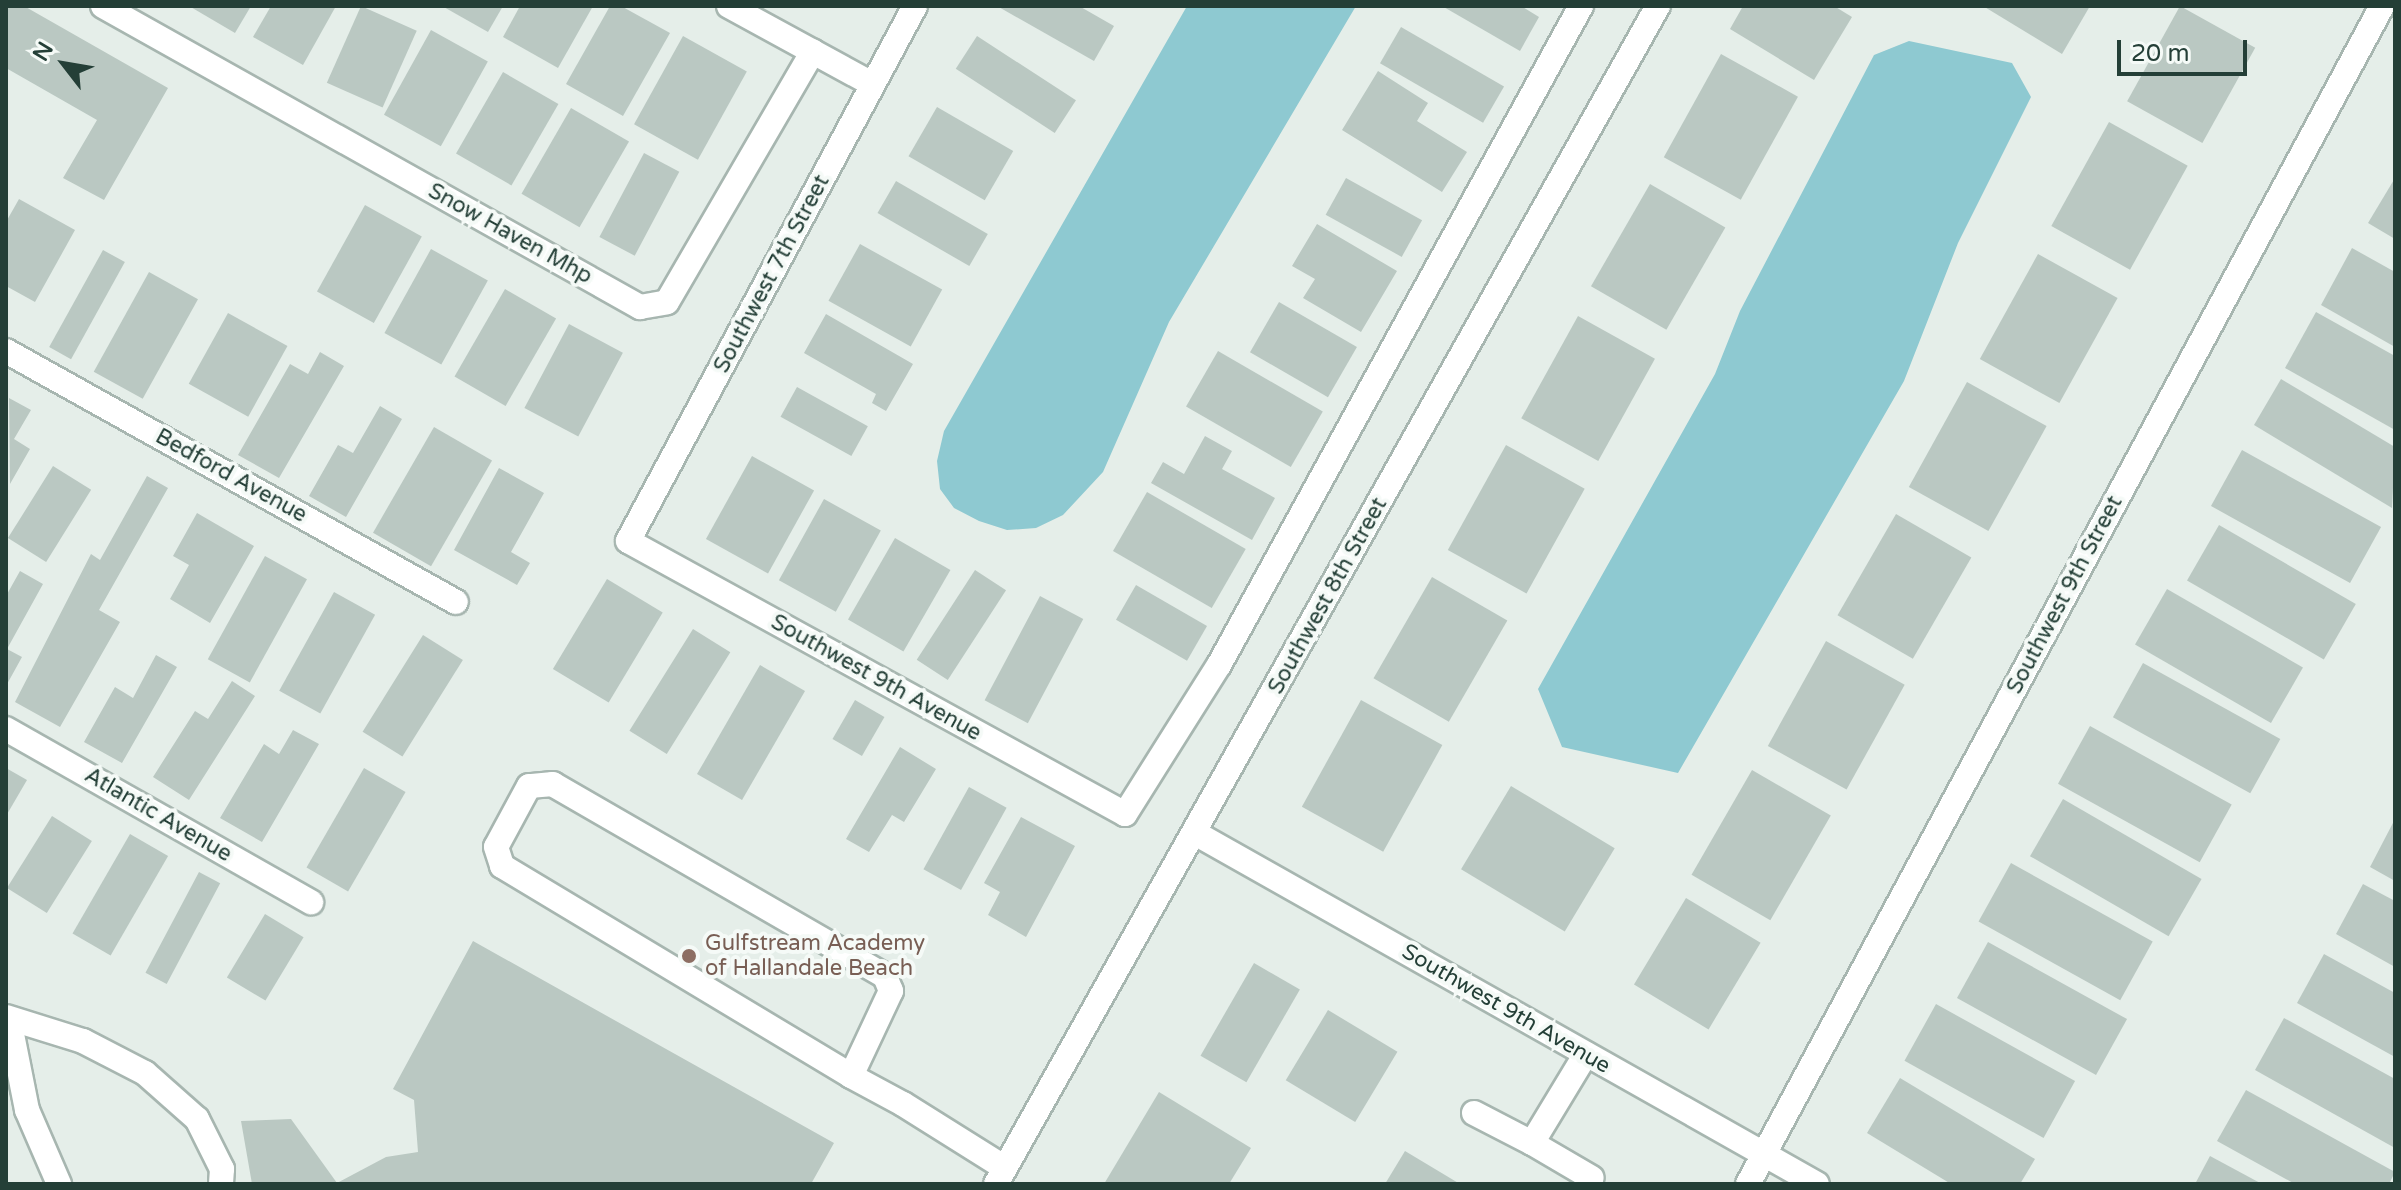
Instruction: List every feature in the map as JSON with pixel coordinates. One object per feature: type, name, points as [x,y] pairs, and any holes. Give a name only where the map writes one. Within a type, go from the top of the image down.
[{"type":"street","name":"Snow Haven Mhp","points":[[103,6],[640,307],[667,302],[813,51]]},
{"type":"street","points":[[729,6],[872,84]]},
{"type":"street","name":"Southwest 7th Street","points":[[628,541],[915,6]]},
{"type":"street","name":"Southwest 9th Avenue","points":[[628,541],[1125,814],[1219,665],[1581,6]]},
{"type":"street","name":"Southwest 8th Street","points":[[1000,1176],[1658,6]]},
{"type":"street","name":"Southwest 9th Street","points":[[1748,1184],[2382,6]]},
{"type":"street","name":"Bedford Avenue","points":[[6,351],[456,602]]},
{"type":"street","name":"Atlantic Avenue","points":[[6,729],[311,902]]},
{"type":"street","points":[[851,1076],[891,991],[885,976],[553,784],[529,786],[496,847],[502,866],[851,1076],[1000,1176]]},
{"type":"street","name":"Southwest 9th Avenue","points":[[1195,833],[1817,1184]]},
{"type":"street","points":[[59,1184],[27,1110],[7,1018],[83,1041],[145,1073],[197,1119],[222,1169],[221,1184]]},
{"type":"street","points":[[1532,1143],[1586,1054]]},
{"type":"street","points":[[1474,1113],[1592,1178]]},
{"type":"water","points":[[1187,6],[1356,6],[1169,322],[1103,472],[1063,515],[1036,528],[1007,530],[979,521],[954,508],[940,489],[937,461],[944,431]]},
{"type":"water","points":[[1909,41],[2012,63],[2031,97],[1958,243],[1904,381],[1678,773],[1562,747],[1538,689],[1715,374],[1740,311],[1874,55]]},
{"type":"building","points":[[6,6],[24,6],[168,88],[104,200],[63,178],[97,120],[6,68]]},
{"type":"building","points":[[189,6],[251,6],[235,33]]},
{"type":"building","points":[[271,6],[336,6],[303,65],[253,37]]},
{"type":"building","points":[[361,6],[417,31],[383,108],[327,83]]},
{"type":"building","points":[[442,6],[503,6],[488,32]]},
{"type":"building","points":[[520,6],[593,6],[558,68],[503,37]]},
{"type":"building","points":[[610,6],[621,6],[670,33],[623,116],[566,84]]},
{"type":"building","points":[[997,6],[1079,6],[1114,26],[1094,61]]},
{"type":"building","points":[[1442,6],[1521,6],[1539,17],[1520,51]]},
{"type":"building","points":[[1743,6],[1834,6],[1852,17],[1814,80],[1730,29]]},
{"type":"building","points":[[1983,6],[2090,6],[2062,54]]},
{"type":"building","points":[[2180,6],[2255,48],[2202,143],[2127,101]]},
{"type":"building","points":[[1401,27],[1504,86],[1483,123],[1380,63]]},
{"type":"building","points":[[431,30],[488,62],[441,146],[384,115]]},
{"type":"building","points":[[683,36],[747,71],[698,160],[634,124]]},
{"type":"building","points":[[977,36],[1076,100],[1055,133],[956,69]]},
{"type":"building","points":[[1721,54],[1798,97],[1741,200],[1664,157]]},
{"type":"building","points":[[1378,71],[1428,103],[1417,121],[1467,152],[1442,192],[1342,130]]},
{"type":"building","points":[[503,72],[558,104],[511,185],[456,153]]},
{"type":"building","points":[[937,107],[1013,151],[985,200],[908,156]]},
{"type":"building","points":[[571,108],[629,142],[580,227],[522,194]]},
{"type":"building","points":[[2109,122],[2188,166],[2130,270],[2051,226]]},
{"type":"building","points":[[644,153],[679,172],[635,256],[599,237]]},
{"type":"building","points":[[1346,178],[1422,220],[1402,257],[1326,215]]},
{"type":"building","points":[[2395,178],[2395,239],[2368,223]]},
{"type":"building","points":[[896,181],[988,234],[969,266],[878,213]]},
{"type":"building","points":[[1650,184],[1725,228],[1666,330],[1591,286]]},
{"type":"building","points":[[19,199],[75,230],[35,302],[6,286],[6,222]]},
{"type":"building","points":[[365,205],[422,237],[374,323],[317,292]]},
{"type":"building","points":[[1317,224],[1397,271],[1361,332],[1303,298],[1315,279],[1292,266]]},
{"type":"building","points":[[860,244],[942,290],[911,346],[828,301]]},
{"type":"building","points":[[2352,248],[2395,272],[2395,347],[2321,305]]},
{"type":"building","points":[[431,249],[488,281],[441,364],[384,333]]},
{"type":"building","points":[[103,250],[125,262],[71,359],[49,347]]},
{"type":"building","points":[[2038,254],[2118,298],[2059,403],[1980,359]]},
{"type":"building","points":[[149,272],[198,299],[143,399],[94,372]]},
{"type":"building","points":[[505,289],[556,318],[506,406],[454,376]]},
{"type":"building","points":[[1279,302],[1357,347],[1328,397],[1250,352]]},
{"type":"building","points":[[2316,312],[2395,356],[2395,430],[2285,368]]},
{"type":"building","points":[[228,313],[287,346],[248,417],[189,384]]},
{"type":"building","points":[[826,314],[913,364],[886,411],[872,403],[876,394],[804,353]]},
{"type":"building","points":[[1578,316],[1655,359],[1598,461],[1521,418]]},
{"type":"building","points":[[569,324],[623,353],[578,437],[524,408]]},
{"type":"building","points":[[1218,351],[1323,412],[1291,467],[1186,406]]},
{"type":"building","points":[[320,352],[344,366],[279,478],[238,455],[290,364],[308,374]]},
{"type":"building","points":[[2281,379],[2395,447],[2392,508],[2254,425]]},
{"type":"building","points":[[1967,382],[2047,426],[1988,531],[1909,487]]},
{"type":"building","points":[[797,387],[868,426],[851,456],[781,417]]},
{"type":"building","points":[[9,398],[31,410],[14,439],[30,449],[10,484]]},
{"type":"building","points":[[380,406],[402,419],[346,517],[309,496],[338,445],[353,453]]},
{"type":"building","points":[[434,427],[492,460],[431,566],[373,533]]},
{"type":"building","points":[[1205,436],[1232,451],[1222,469],[1275,498],[1252,540],[1151,483],[1163,462],[1184,474]]},
{"type":"building","points":[[1506,445],[1585,489],[1527,594],[1448,550]]},
{"type":"building","points":[[2242,450],[2381,527],[2350,583],[2211,506]]},
{"type":"building","points":[[752,456],[814,490],[768,574],[706,539]]},
{"type":"building","points":[[53,466],[91,490],[46,562],[8,538]]},
{"type":"building","points":[[499,468],[544,493],[511,552],[530,563],[517,585],[454,550]]},
{"type":"building","points":[[147,476],[168,488],[99,610],[120,622],[60,727],[15,702],[91,554],[100,560]]},
{"type":"building","points":[[1147,492],[1246,549],[1212,608],[1113,551]]},
{"type":"building","points":[[824,499],[881,531],[836,612],[779,580]]},
{"type":"building","points":[[197,513],[254,546],[210,623],[170,599],[189,565],[173,556]]},
{"type":"building","points":[[1896,514],[1971,558],[1913,659],[1838,615]]},
{"type":"building","points":[[2219,525],[2356,604],[2324,659],[2187,580]]},
{"type":"building","points":[[895,538],[950,570],[903,651],[848,619]]},
{"type":"building","points":[[265,556],[307,579],[250,682],[208,659]]},
{"type":"building","points":[[975,570],[1006,590],[948,680],[917,660]]},
{"type":"building","points":[[20,571],[43,584],[7,649],[22,657],[6,686],[6,596]]},
{"type":"building","points":[[1432,577],[1507,620],[1449,722],[1374,678]]},
{"type":"building","points":[[607,579],[663,612],[609,702],[553,669]]},
{"type":"building","points":[[1136,585],[1207,626],[1187,661],[1116,620]]},
{"type":"building","points":[[2167,589],[2303,668],[2271,723],[2135,644]]},
{"type":"building","points":[[334,592],[375,615],[320,714],[279,691]]},
{"type":"building","points":[[1040,596],[1083,619],[1028,723],[985,700]]},
{"type":"building","points":[[693,629],[730,652],[667,754],[629,731]]},
{"type":"building","points":[[423,635],[463,660],[402,757],[363,732]]},
{"type":"building","points":[[1826,641],[1905,685],[1847,790],[1768,746]]},
{"type":"building","points":[[156,655],[177,667],[122,763],[84,742],[115,687],[133,698]]},
{"type":"building","points":[[2143,663],[2280,739],[2250,793],[2113,717]]},
{"type":"building","points":[[760,665],[805,691],[742,800],[697,774]]},
{"type":"building","points":[[232,681],[255,696],[189,800],[153,777],[195,711],[208,719]]},
{"type":"building","points":[[855,700],[884,717],[862,756],[832,739]]},
{"type":"building","points":[[1361,700],[1442,745],[1383,852],[1302,807]]},
{"type":"building","points":[[2090,726],[2232,805],[2200,862],[2058,784]]},
{"type":"building","points":[[293,730],[319,744],[262,842],[220,818],[264,744],[279,754]]},
{"type":"building","points":[[900,747],[936,769],[904,822],[892,815],[869,852],[846,839]]},
{"type":"building","points":[[6,768],[27,780],[6,816]]},
{"type":"building","points":[[364,768],[406,792],[348,892],[306,868]]},
{"type":"building","points":[[1752,770],[1831,816],[1770,920],[1692,875]]},
{"type":"building","points":[[1511,786],[1615,848],[1565,931],[1461,869]]},
{"type":"building","points":[[969,787],[1007,808],[961,890],[923,869]]},
{"type":"building","points":[[2063,799],[2202,879],[2169,936],[2030,856]]},
{"type":"building","points":[[52,816],[92,841],[47,913],[7,888]]},
{"type":"building","points":[[1021,817],[1075,846],[1026,937],[988,915],[1000,892],[984,883]]},
{"type":"building","points":[[2395,819],[2395,881],[2370,867]]},
{"type":"building","points":[[130,834],[168,856],[111,956],[72,934]]},
{"type":"building","points":[[2011,863],[2153,942],[2120,1000],[1979,922]]},
{"type":"building","points":[[199,872],[220,883],[167,984],[145,973]]},
{"type":"building","points":[[2363,884],[2395,901],[2395,967],[2336,934]]},
{"type":"building","points":[[1686,898],[1761,943],[1709,1029],[1634,985]]},
{"type":"building","points":[[265,914],[304,937],[265,1001],[227,977]]},
{"type":"building","points":[[473,941],[834,1143],[811,1184],[252,1184],[241,1121],[291,1119],[337,1183],[386,1157],[418,1152],[414,1100],[393,1089]]},
{"type":"building","points":[[1988,942],[2127,1019],[2096,1075],[1957,998]]},
{"type":"building","points":[[2324,954],[2395,993],[2395,1057],[2297,1003]]},
{"type":"building","points":[[1254,963],[1300,989],[1246,1082],[1200,1056]]},
{"type":"building","points":[[1936,1004],[2075,1081],[2044,1138],[1904,1061]]},
{"type":"building","points":[[1328,1010],[1397,1052],[1355,1122],[1286,1080]]},
{"type":"building","points":[[2284,1018],[2395,1079],[2395,1148],[2255,1070]]},
{"type":"building","points":[[1900,1078],[2035,1159],[2020,1184],[1951,1184],[1867,1133]]},
{"type":"building","points":[[2246,1090],[2395,1172],[2389,1184],[2295,1184],[2217,1141]]},
{"type":"building","points":[[1159,1092],[1251,1148],[1229,1184],[1104,1184]]},
{"type":"building","points":[[1405,1151],[1460,1184],[1385,1184]]},
{"type":"building","points":[[2210,1156],[2262,1184],[2195,1184]]},
{"type":"place","name":"Gulfstream Academy of Hallandale Beach","points":[[689,956]]}]
